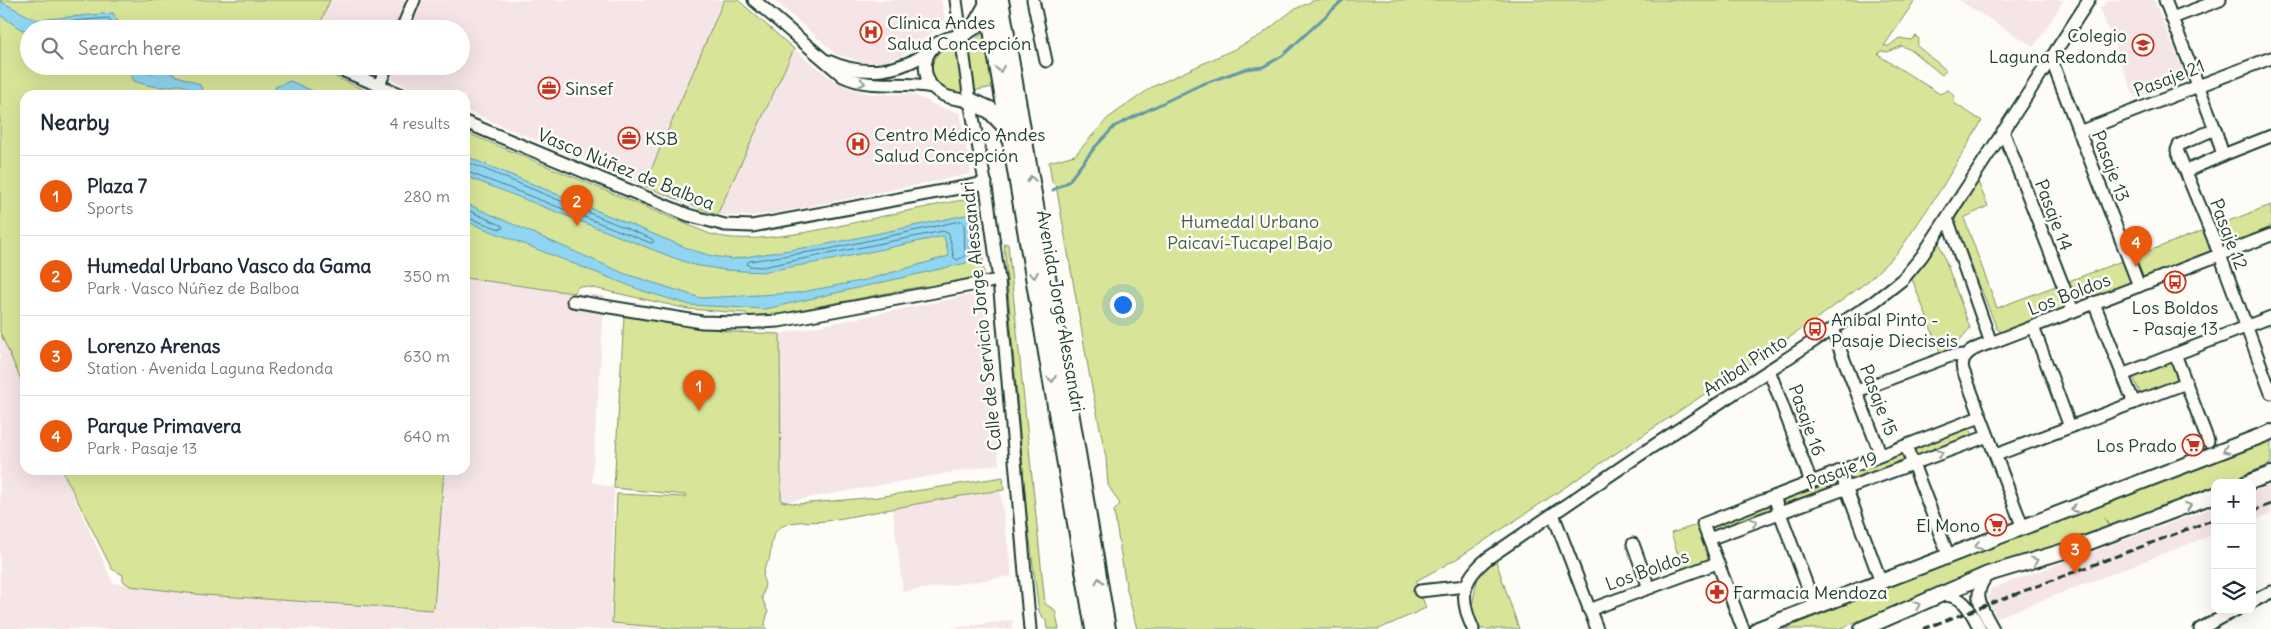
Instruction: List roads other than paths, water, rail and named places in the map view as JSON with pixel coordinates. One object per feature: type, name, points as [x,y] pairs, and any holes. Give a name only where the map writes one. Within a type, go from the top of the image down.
[{"type":"highway","points":[[953,37],[976,25],[992,1]]},
{"type":"highway","name":"Avenida Jorge Alessandri","points":[[992,1],[1010,131],[1094,629]]},
{"type":"highway","name":"Avenida Jorge Alessandri","points":[[992,1],[1107,629]]},
{"type":"highway","points":[[970,101],[994,113],[1010,131]]},
{"type":"main road","points":[[1758,629],[2271,432]]},
{"type":"main road","points":[[2256,480],[2271,474]]},
{"type":"main road","points":[[1862,629],[1988,574],[2087,543],[2211,496]]},
{"type":"street","points":[[406,20],[414,0]]},
{"type":"street","points":[[754,0],[836,72],[858,82],[872,85],[911,84],[932,87]]},
{"type":"street","points":[[1033,0],[1046,61]]},
{"type":"street","name":"Aníbal Pinto","points":[[1466,586],[1478,566],[1638,456],[1875,301],[1902,278],[1922,256],[2089,0]]},
{"type":"street","points":[[2165,0],[2216,129],[2223,155]]},
{"type":"street","points":[[2172,18],[2220,0]]},
{"type":"street","name":"Calle de Servicio Jorge Alessandri","points":[[957,5],[953,37],[970,101],[986,183],[999,280],[1030,629]]},
{"type":"street","points":[[822,58],[849,68],[876,71],[905,65],[953,37]]},
{"type":"street","points":[[932,49],[926,60],[925,71],[932,87],[942,95],[970,101]]},
{"type":"street","name":"Pasaje 21","points":[[2079,132],[2271,58]]},
{"type":"street","name":"Pasaje 13","points":[[2050,59],[2139,286]]},
{"type":"street","points":[[354,75],[390,90]]},
{"type":"street","points":[[379,85],[383,75]]},
{"type":"street","points":[[953,98],[974,120]]},
{"type":"street","name":"Vasco Núñez de Balboa","points":[[470,124],[688,215],[725,225],[766,224],[986,183]]},
{"type":"street","name":"Pasaje 12","points":[[2216,129],[2179,145],[2177,150],[2220,255],[2271,393]]},
{"type":"street","name":"Pasaje 14","points":[[2003,131],[2073,312]]},
{"type":"street","points":[[2186,171],[2271,136]]},
{"type":"street","points":[[1947,218],[1991,343]]},
{"type":"street","name":"Los Boldos","points":[[1965,355],[1991,343],[2271,235]]},
{"type":"street","points":[[573,301],[702,322],[739,323],[779,320],[999,280]]},
{"type":"street","points":[[2094,303],[2134,403]]},
{"type":"street","points":[[2122,375],[2271,317]]},
{"type":"street","points":[[2033,327],[2070,428]]},
{"type":"street","name":"Pasaje 15","points":[[1832,329],[1881,455]]},
{"type":"street","points":[[2174,354],[2208,441]]},
{"type":"street","points":[[1857,391],[1950,356],[1965,355],[1962,366],[2023,528]]},
{"type":"street","name":"Pasaje 16","points":[[1769,370],[1811,482]]},
{"type":"street","points":[[1996,456],[2186,384]]},
{"type":"street","name":"Pasaje 19","points":[[1980,417],[1703,524],[1709,539],[1988,436]]},
{"type":"street","points":[[1906,446],[1949,557]]},
{"type":"street","points":[[1840,471],[1881,582]]},
{"type":"street","points":[[1774,496],[1816,607]]},
{"type":"street","points":[[1553,514],[1596,629]]},
{"type":"street","points":[[1709,539],[1743,629]]},
{"type":"street","points":[[1633,544],[1649,588]]},
{"type":"street","name":"Los Boldos","points":[[1589,610],[1718,563]]},
{"type":"street","points":[[1988,574],[1981,585],[1978,599],[1993,629]]},
{"type":"street","points":[[1420,591],[1466,586],[1464,606],[1474,629]]},
{"type":"street","points":[[2256,600],[2271,592]]},
{"type":"street","points":[[1940,595],[1955,596],[1964,601],[1980,629]]},
{"type":"street","points":[[2200,629],[2218,625],[2231,614]]},
{"type":"water","points":[[0,1],[36,20],[20,20],[20,29],[0,15]]},
{"type":"water","points":[[113,13],[117,20],[36,20]]},
{"type":"water","points":[[132,75],[175,75],[199,84],[203,90],[190,90],[182,85],[159,87],[134,81]]},
{"type":"water","points":[[290,81],[311,90],[276,90],[275,87]]},
{"type":"water","points":[[470,158],[692,250],[732,259],[828,244],[970,214],[970,258],[966,263],[766,309],[690,305],[643,291],[470,223],[470,205],[623,273],[701,298],[796,293],[866,280],[949,256],[944,236],[831,260],[762,272],[725,270],[694,265],[470,178]]},
{"type":"waterway","points":[[1053,190],[1068,182],[1095,147],[1115,126],[1200,85],[1245,69],[1263,67],[1282,56],[1343,0]]},
{"type":"railway","points":[[2256,510],[2271,504]]},
{"type":"railway","points":[[1923,629],[2211,521]]},
{"type":"place","name":"Clínica Andes Salud Concepción","points":[[871,32]]},
{"type":"place","name":"Colegio Laguna Redonda","points":[[2143,45]]},
{"type":"place","name":"Sinsef","points":[[549,88]]},
{"type":"place","name":"KSB","points":[[629,138]]},
{"type":"place","name":"Centro Médico Andes Salud Concepción","points":[[858,144]]},
{"type":"place","name":"Humedal Urbano Vasco da Gama","points":[[577,226]]},
{"type":"place","name":"Parque Primavera","points":[[2136,267]]},
{"type":"place","name":"Los Boldos - Pasaje 13","points":[[2175,282]]},
{"type":"place","name":"Aníbal Pinto - Pasaje Dieciseis","points":[[1815,329]]},
{"type":"place","name":"Plaza 7","points":[[699,411]]},
{"type":"place","name":"Los Prado","points":[[2193,445]]},
{"type":"place","name":"El Mono","points":[[1996,525]]},
{"type":"place","name":"Lorenzo Arenas","points":[[2075,574]]},
{"type":"place","name":"Farmacia Mendoza","points":[[1717,592]]},
{"type":"park label","name":"Humedal Urbano Paicaví-Tucapel Bajo","points":[[1250,231]]}]
